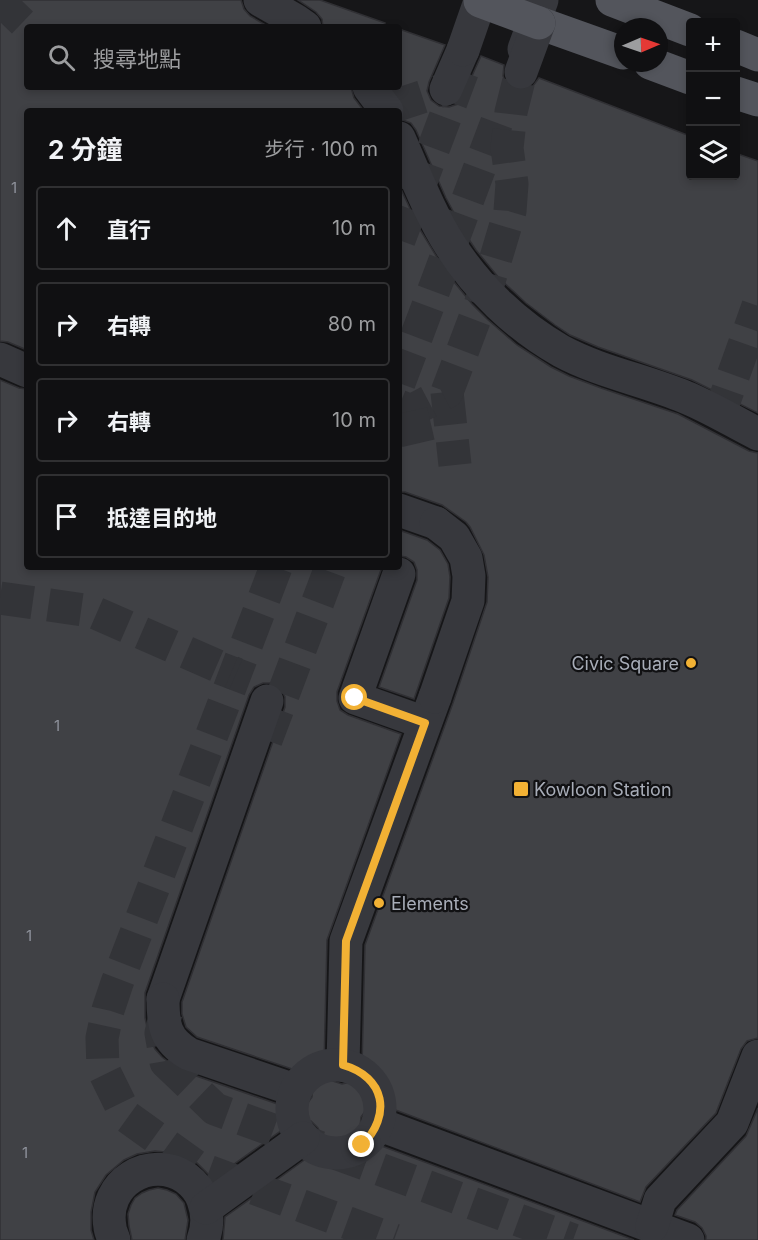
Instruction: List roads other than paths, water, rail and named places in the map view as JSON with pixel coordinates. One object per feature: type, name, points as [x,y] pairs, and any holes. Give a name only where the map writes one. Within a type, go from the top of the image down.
[{"type":"main road","points":[[612,0],[686,28]]},
{"type":"main road","points":[[480,1],[540,12],[614,49]]},
{"type":"main road","points":[[740,48],[758,55]]},
{"type":"main road","points":[[668,70],[686,76]]},
{"type":"main road","points":[[740,95],[758,100]]},
{"type":"street","points":[[260,0],[301,24]]},
{"type":"street","points":[[626,0],[686,22]]},
{"type":"street","points":[[469,52],[480,1]]},
{"type":"street","points":[[446,89],[463,50],[480,1]]},
{"type":"street","points":[[519,71],[540,12],[614,54]]},
{"type":"street","points":[[740,42],[758,49]]},
{"type":"street","points":[[660,72],[686,82]]},
{"type":"street","points":[[371,90],[385,108]]},
{"type":"street","points":[[740,102],[758,108]]},
{"type":"street","points":[[402,145],[450,246],[501,308],[562,351],[596,366],[686,397],[758,434]]},
{"type":"street","points":[[0,359],[24,370]]},
{"type":"street","points":[[343,1065],[346,941],[468,601],[470,576],[466,558],[454,537],[436,523],[402,511]]},
{"type":"street","points":[[399,574],[355,698],[425,723]]},
{"type":"street","points":[[267,701],[163,999],[163,1020],[177,1047],[189,1054],[295,1090]]},
{"type":"street","points":[[651,1226],[660,1200],[732,1123],[758,1056]]},
{"type":"street","points":[[329,1065],[356,1068],[367,1076],[380,1099],[381,1112],[378,1124],[372,1136],[362,1145],[338,1154],[324,1152],[313,1147],[296,1128],[292,1116],[295,1090],[303,1078],[315,1069],[329,1065]]},
{"type":"street","points":[[378,1124],[687,1240]]},
{"type":"street","points":[[206,1208],[303,1138]]},
{"type":"street","points":[[114,1240],[110,1228],[110,1212],[114,1197],[123,1184],[135,1175],[149,1170],[164,1169],[178,1173],[201,1193],[206,1208],[207,1223],[203,1240]]},
{"type":"tunnel","points":[[0,22],[21,0]]},
{"type":"tunnel","points":[[402,232],[466,62]]},
{"type":"tunnel","points":[[402,407],[411,411],[447,392],[489,281],[510,211],[512,184],[507,148],[511,112],[521,72]]},
{"type":"tunnel","points":[[391,107],[446,89]]},
{"type":"tunnel","points":[[402,375],[501,111]]},
{"type":"tunnel","points":[[717,421],[758,306]]},
{"type":"tunnel","points":[[447,392],[455,465]]},
{"type":"tunnel","points":[[411,411],[421,454]]},
{"type":"tunnel","points":[[275,570],[117,983],[102,1038],[103,1069],[126,1116],[197,1167],[394,1240]]},
{"type":"tunnel","points":[[266,740],[330,570]]},
{"type":"tunnel","points":[[0,598],[91,611],[236,674]]},
{"type":"tunnel","points":[[166,1013],[161,1033],[166,1062],[215,1109],[573,1240]]},
{"type":"place","name":"Civic Square","points":[[691,663]]},
{"type":"place","name":"Kowloon Station","points":[[521,789]]},
{"type":"place","name":"Elements","points":[[379,903]]}]
